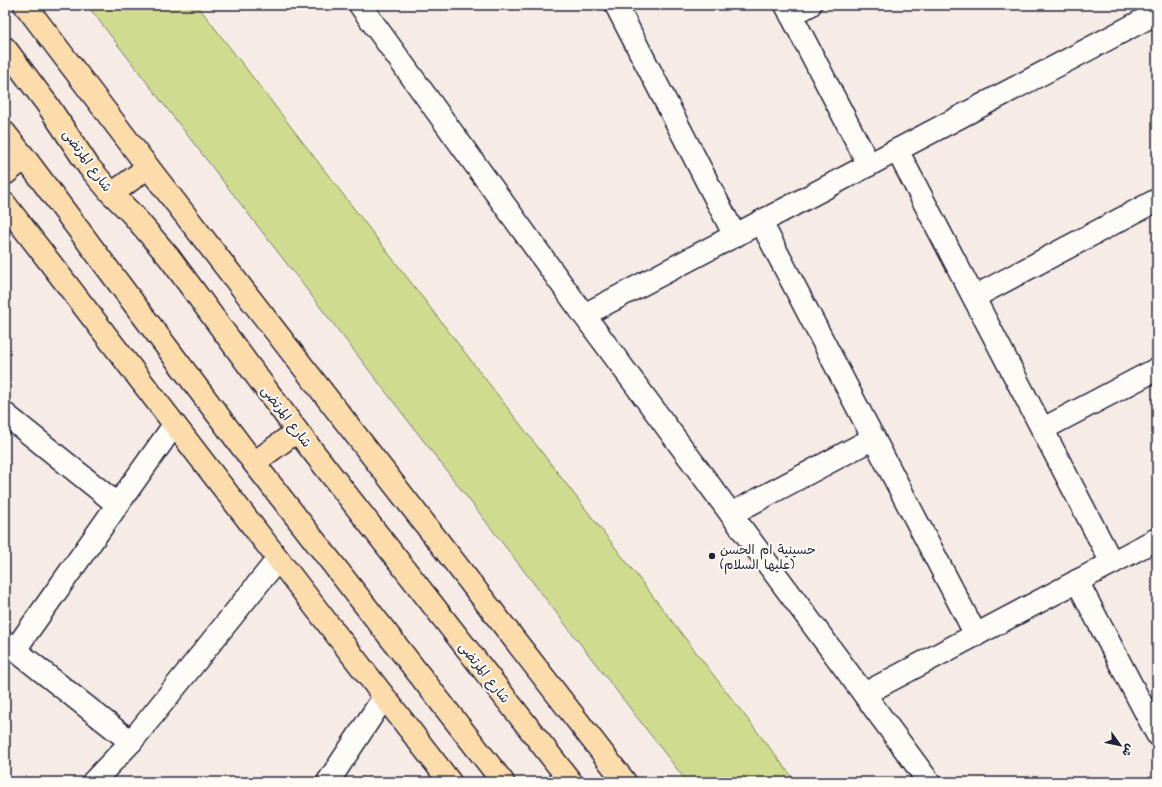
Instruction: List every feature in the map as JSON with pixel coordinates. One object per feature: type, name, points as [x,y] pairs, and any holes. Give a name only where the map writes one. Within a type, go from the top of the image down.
[{"type":"main road","points":[[26,5],[148,167],[625,782]]},
{"type":"main road","name":"شارع المرتضى","points":[[5,48],[47,104],[89,167],[169,257],[297,431],[571,782]]},
{"type":"main road","points":[[5,133],[254,463],[503,782]]},
{"type":"main road","points":[[5,174],[25,158]]},
{"type":"main road","points":[[112,194],[148,167]]},
{"type":"main road","points":[[5,204],[450,782]]},
{"type":"main road","points":[[254,463],[297,431]]},
{"type":"street","points":[[360,5],[584,315],[929,782]]},
{"type":"street","points":[[616,5],[735,236]]},
{"type":"street","points":[[810,5],[789,10],[869,165]]},
{"type":"street","points":[[584,315],[1157,13]]},
{"type":"street","points":[[897,150],[1112,563]]},
{"type":"street","points":[[974,297],[1157,200]]},
{"type":"street","points":[[761,222],[976,635]]},
{"type":"street","points":[[1043,429],[1157,369]]},
{"type":"street","points":[[5,414],[118,505]]},
{"type":"street","points":[[130,742],[10,647],[118,505],[174,425]]},
{"type":"street","points":[[731,514],[874,438]]},
{"type":"street","points":[[864,694],[1157,539]]},
{"type":"street","points":[[93,782],[130,742],[278,559]]},
{"type":"street","points":[[1077,581],[1157,734]]},
{"type":"street","points":[[328,782],[384,697]]},
{"type":"green space","points":[[87,5],[197,5],[796,782],[687,782]]},
{"type":"place","name":"حسينية ام الحسن (عليها السلام)","points":[[712,556]]}]
